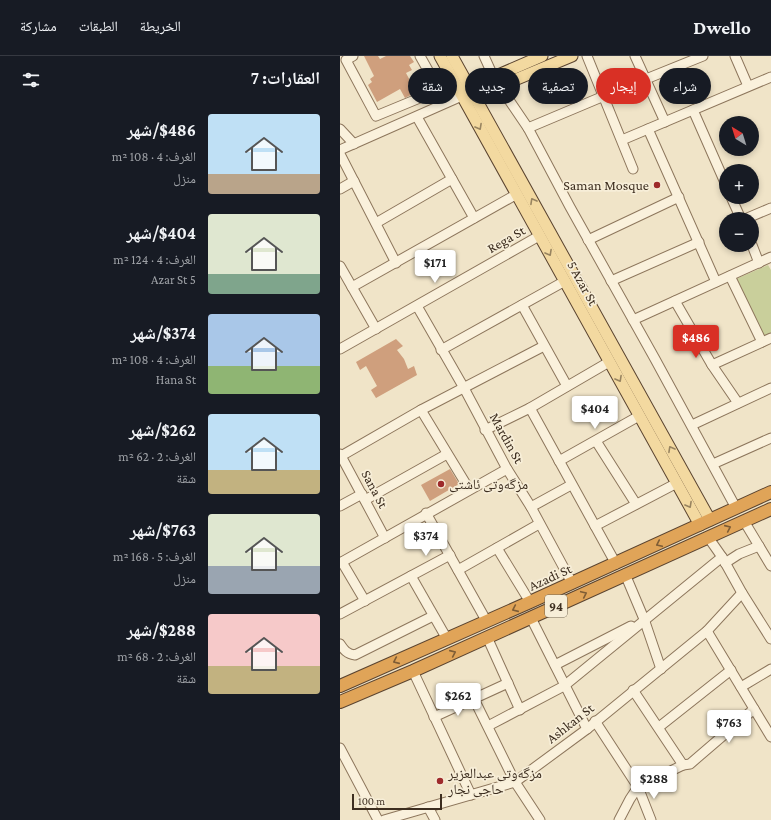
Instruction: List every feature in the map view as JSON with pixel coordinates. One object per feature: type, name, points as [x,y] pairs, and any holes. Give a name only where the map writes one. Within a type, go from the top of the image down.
[{"type":"highway","name":"Azadi St","points":[[340,686],[532,602],[771,492]]},
{"type":"highway","name":"Azadi St","points":[[340,702],[413,671],[771,509]]},
{"type":"main road","name":"5 Azar St","points":[[440,56],[465,92]]},
{"type":"main road","name":"5 Azar St","points":[[452,56],[465,90]]},
{"type":"main road","points":[[516,68],[542,56]]},
{"type":"main road","points":[[520,79],[572,56]]},
{"type":"main road","name":"5 Azar St","points":[[472,104],[564,282],[600,334],[609,362],[639,416],[677,483],[705,522]]},
{"type":"main road","name":"5 Azar St","points":[[472,104],[705,522]]},
{"type":"main road","points":[[560,588],[557,593],[557,598],[562,602],[567,601]]},
{"type":"main road","points":[[532,602],[537,602],[541,606],[541,611],[534,616]]},
{"type":"street","points":[[353,56],[346,60],[376,116],[440,90],[420,56]]},
{"type":"street","points":[[484,56],[489,68]]},
{"type":"street","points":[[587,56],[596,77]]},
{"type":"street","points":[[636,56],[641,68]]},
{"type":"street","points":[[651,77],[703,56]]},
{"type":"street","points":[[735,56],[748,86]]},
{"type":"street","points":[[622,140],[771,77]]},
{"type":"street","points":[[651,90],[665,122]]},
{"type":"street","points":[[340,150],[465,96]]},
{"type":"street","points":[[528,128],[596,99]]},
{"type":"street","points":[[512,104],[528,128],[588,240],[692,425],[736,508]]},
{"type":"street","points":[[607,104],[633,169]]},
{"type":"street","points":[[693,110],[719,169]]},
{"type":"street","points":[[417,117],[474,218]]},
{"type":"street","points":[[340,129],[354,144]]},
{"type":"street","points":[[648,129],[716,282]]},
{"type":"street","points":[[340,154],[396,263]]},
{"type":"street","points":[[376,223],[452,179]]},
{"type":"street","points":[[340,189],[354,181]]},
{"type":"street","points":[[352,287],[517,194]]},
{"type":"street","points":[[588,240],[679,197]]},
{"type":"street","points":[[759,213],[771,208]]},
{"type":"street","name":"Rega St","points":[[340,349],[539,236]]},
{"type":"street","points":[[611,281],[699,242]]},
{"type":"street","points":[[755,252],[759,263]]},
{"type":"street","points":[[634,320],[771,257]]},
{"type":"street","points":[[340,266],[376,329]]},
{"type":"street","points":[[730,276],[762,342]]},
{"type":"street","points":[[441,350],[564,282]]},
{"type":"street","points":[[675,301],[712,365],[738,403]]},
{"type":"street","points":[[522,305],[567,386]]},
{"type":"street","name":"Mardin St","points":[[417,306],[464,388],[507,469],[531,507],[572,583]]},
{"type":"street","points":[[712,365],[771,338]]},
{"type":"street","points":[[341,455],[421,410],[544,346]]},
{"type":"street","points":[[485,430],[530,408],[609,362]]},
{"type":"street","points":[[692,425],[771,388]]},
{"type":"street","points":[[530,408],[571,485],[616,564]]},
{"type":"street","points":[[421,410],[468,489]]},
{"type":"street","points":[[559,461],[596,442],[639,416]]},
{"type":"street","points":[[713,464],[771,438]]},
{"type":"street","points":[[596,442],[636,504]]},
{"type":"street","points":[[340,506],[363,497],[447,454]]},
{"type":"street","name":"Sana St","points":[[341,455],[385,538]]},
{"type":"street","points":[[365,601],[341,562],[468,489],[507,469]]},
{"type":"street","points":[[594,526],[677,483]]},
{"type":"street","points":[[531,507],[571,485]]},
{"type":"street","points":[[426,513],[487,622]]},
{"type":"street","points":[[744,521],[771,566]]},
{"type":"street","points":[[458,570],[540,524]]},
{"type":"street","points":[[708,537],[771,639]]},
{"type":"street","points":[[488,726],[564,686],[644,619],[723,560],[759,546]]},
{"type":"street","points":[[497,548],[532,602]]},
{"type":"street","points":[[340,614],[450,556]]},
{"type":"street","points":[[625,574],[644,619],[661,669]]},
{"type":"street","points":[[411,576],[447,639]]},
{"type":"street","name":"Ashkan St","points":[[384,820],[516,782],[595,722],[707,631],[742,593]]},
{"type":"street","points":[[340,644],[349,655],[355,655],[433,616]]},
{"type":"street","points":[[534,616],[564,686],[587,728]]},
{"type":"street","points":[[555,665],[644,619]]},
{"type":"street","points":[[707,631],[771,736]]},
{"type":"street","points":[[487,637],[520,710]]},
{"type":"street","points":[[741,687],[771,669]]},
{"type":"street","points":[[659,727],[731,670]]},
{"type":"street","points":[[413,671],[471,795]]},
{"type":"street","points":[[434,717],[508,684]]},
{"type":"street","points":[[633,690],[683,765]]},
{"type":"street","points":[[474,699],[516,782],[540,820]]},
{"type":"street","points":[[618,820],[638,787],[683,765],[690,764],[754,709]]},
{"type":"street","points":[[595,722],[638,787],[650,820]]},
{"type":"street","points":[[340,748],[378,820]]},
{"type":"street","points":[[428,807],[435,820]]},
{"type":"green space","points":[[768,265],[771,270],[771,333],[764,336],[736,279]]},
{"type":"building","points":[[364,56],[378,56],[380,59],[386,56],[410,56],[414,62],[409,65],[411,68],[408,68],[408,72],[406,73],[408,77],[408,96],[405,98],[400,89],[377,102],[368,85],[372,82],[370,79],[374,76]]},
{"type":"building","points":[[396,339],[403,346],[397,350],[404,359],[408,369],[414,366],[417,375],[376,398],[371,390],[377,386],[366,366],[360,370],[356,362]]},
{"type":"building","name":"مزگەوتی ئاشتی","points":[[450,469],[459,484],[430,501],[421,485]]},
{"type":"place","name":"Saman Mosque","points":[[657,185]]},
{"type":"place","name":"مزگەوتی ئاشتی","points":[[441,484]]},
{"type":"place","name":"مزگەوتی عبدالعزير حاجی نجار","points":[[440,781]]}]
